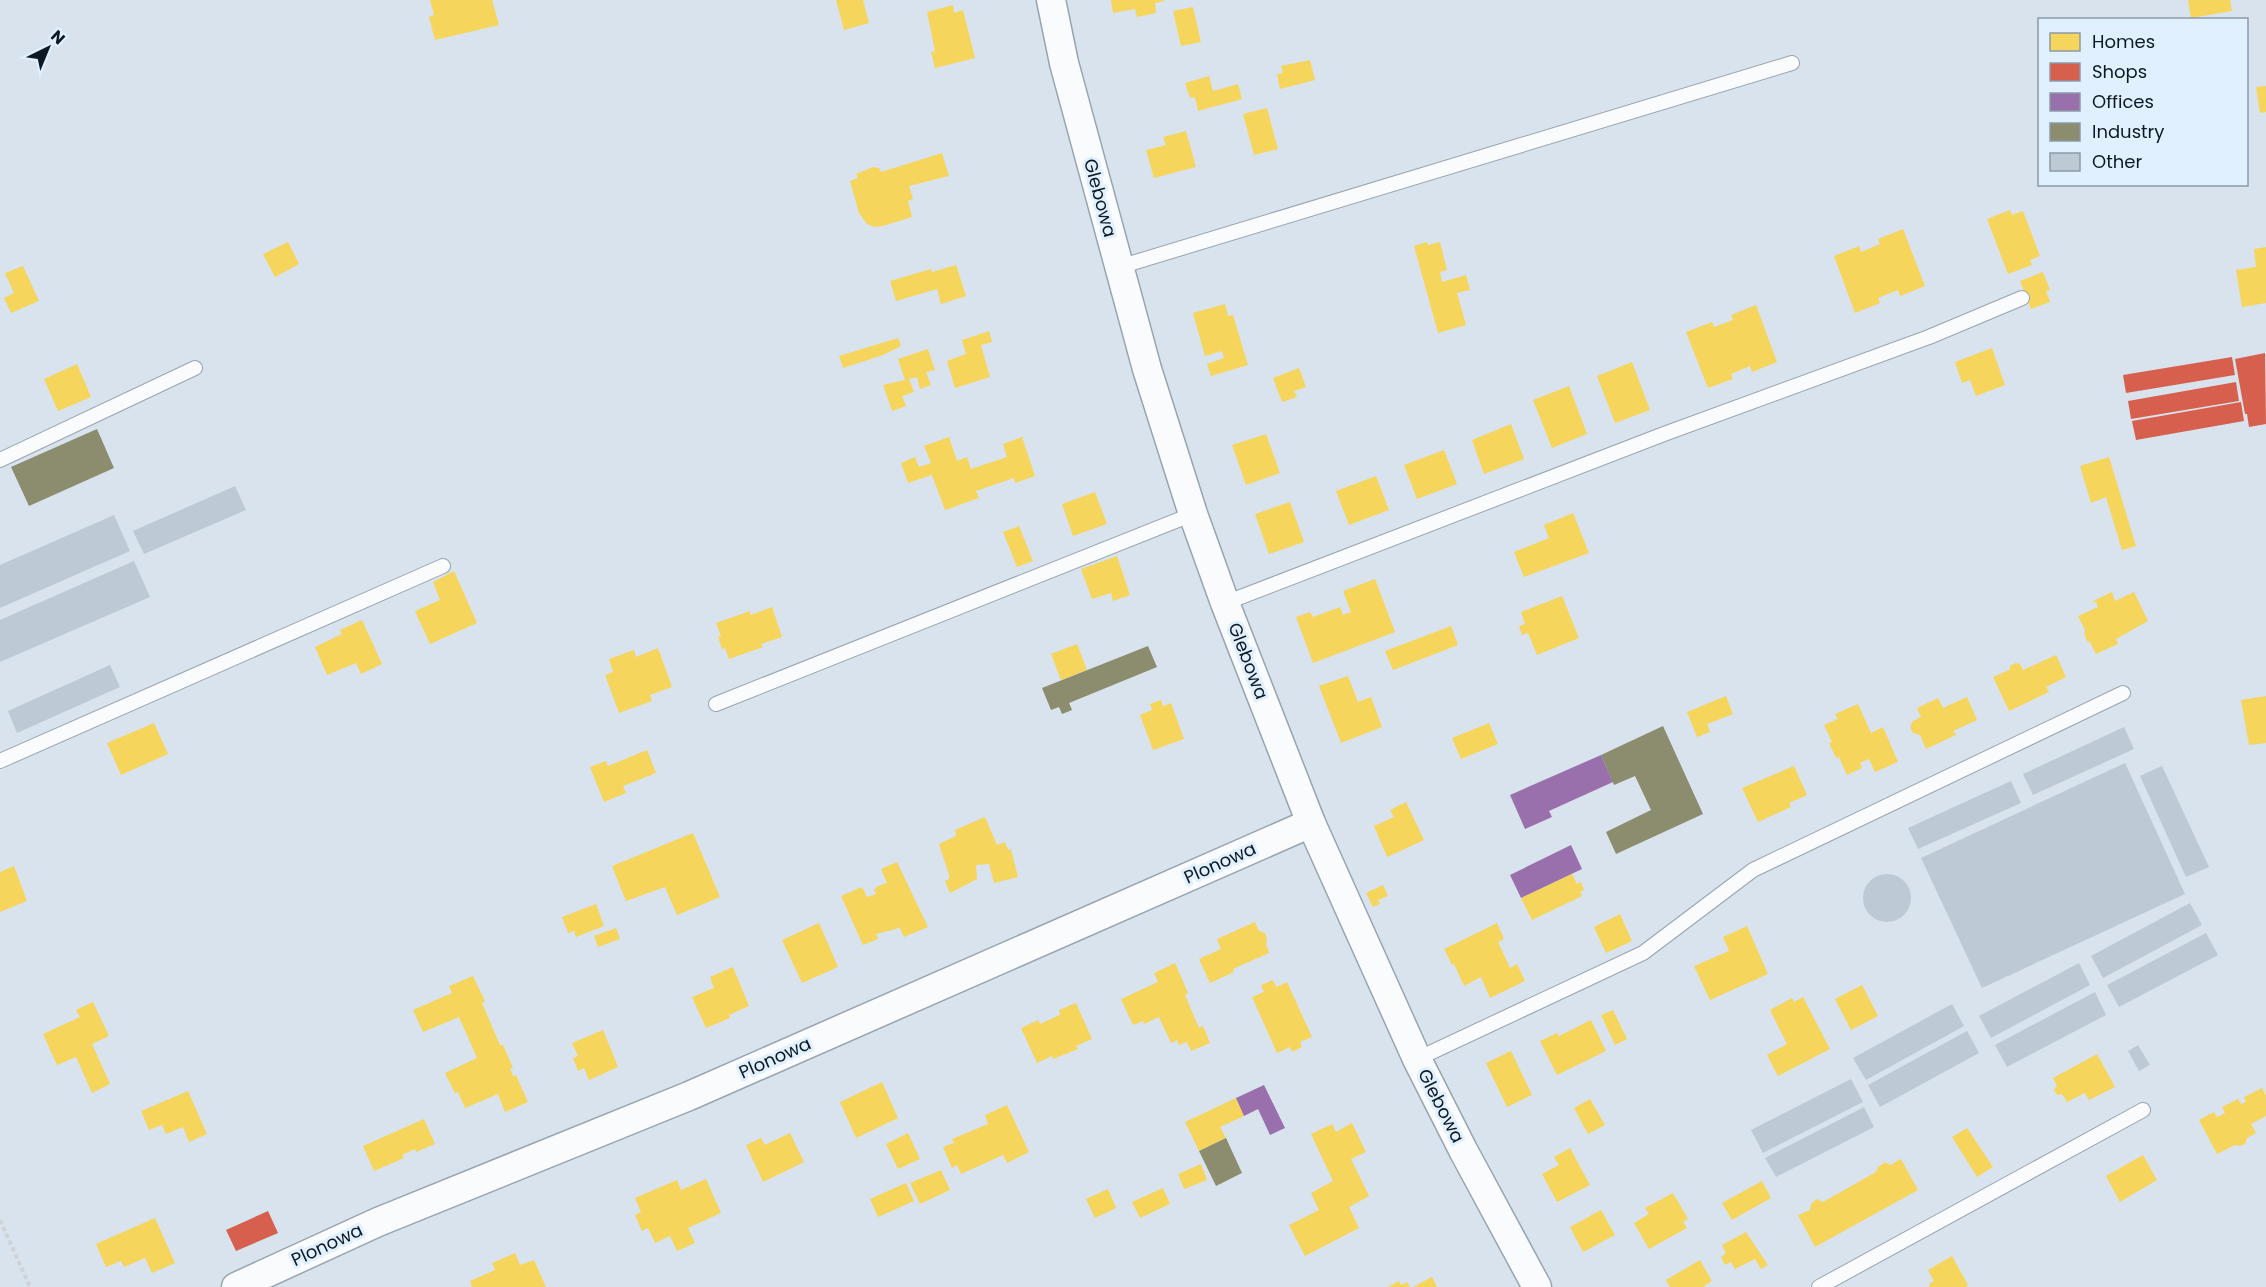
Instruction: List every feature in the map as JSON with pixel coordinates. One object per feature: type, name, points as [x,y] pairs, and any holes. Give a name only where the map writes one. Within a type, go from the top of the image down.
[{"type":"street","name":"Glebowa","points":[[1051,0],[1064,63],[1151,379],[1193,514],[1225,603],[1311,823],[1417,1059],[1537,1287]]},
{"type":"street","name":"Plonowa","points":[[236,1287],[378,1222],[689,1096],[1311,823]]},
{"type":"lane","points":[[1119,267],[1792,63]]},
{"type":"lane","points":[[1225,603],[1575,468],[1918,341],[2022,298]]},
{"type":"lane","points":[[0,460],[195,368]]},
{"type":"lane","points":[[716,704],[1193,514]]},
{"type":"lane","points":[[0,761],[443,566]]},
{"type":"lane","points":[[1417,1059],[1643,954],[1754,870],[2122,693]]},
{"type":"lane","points":[[1819,1287],[2143,1110]]},
{"type":"path","points":[[0,1220],[30,1287]]},
{"type":"building: Homes","points":[[430,0],[492,0],[499,25],[435,40],[429,17],[434,15]]},
{"type":"building: Homes","points":[[836,0],[863,0],[869,23],[844,30]]},
{"type":"building: Homes","points":[[1111,0],[1164,1],[1155,3],[1156,13],[1137,17],[1135,9],[1113,13]]},
{"type":"building: Homes","points":[[2188,0],[2230,0],[2232,11],[2191,18]]},
{"type":"building: Homes","points":[[953,5],[954,13],[963,10],[975,58],[935,68],[931,52],[935,51],[927,12]]},
{"type":"building: Homes","points":[[1193,7],[1201,42],[1181,46],[1173,11]]},
{"type":"building: Homes","points":[[1310,60],[1315,80],[1280,89],[1277,74],[1283,73],[1281,66]]},
{"type":"building: Homes","points":[[1209,76],[1213,91],[1238,84],[1242,99],[1198,111],[1195,97],[1190,98],[1185,83]]},
{"type":"building: Homes","points":[[2266,86],[2266,112],[2260,113],[2256,87]]},
{"type":"building: Homes","points":[[1267,108],[1278,149],[1254,155],[1243,114]]},
{"type":"building: Homes","points":[[1186,131],[1196,167],[1154,178],[1146,150],[1166,145],[1163,137]]},
{"type":"building: Homes","points":[[942,153],[949,176],[909,186],[913,199],[908,201],[912,217],[883,226],[874,227],[867,224],[859,213],[850,181],[858,178],[856,174],[873,167],[879,168],[881,172]]},
{"type":"building: Homes","points":[[2010,210],[2012,215],[2023,211],[2040,256],[2030,260],[2032,265],[2008,274],[1987,219]]},
{"type":"building: Homes","points":[[1903,229],[1925,286],[1900,296],[1898,290],[1878,298],[1880,303],[1855,313],[1834,256],[1859,246],[1861,252],[1880,244],[1878,239]]},
{"type":"building: Homes","points":[[288,242],[299,264],[275,277],[263,254]]},
{"type":"building: Homes","points":[[1427,242],[1428,245],[1440,242],[1447,270],[1440,272],[1442,282],[1466,275],[1470,290],[1457,293],[1466,325],[1438,333],[1414,246]]},
{"type":"building: Homes","points":[[2266,247],[2266,303],[2242,307],[2236,270],[2256,267],[2254,249]]},
{"type":"building: Homes","points":[[956,265],[966,296],[941,304],[937,289],[896,301],[890,281],[931,269],[932,272]]},
{"type":"building: Homes","points":[[23,266],[39,301],[11,313],[4,298],[14,293],[5,273]]},
{"type":"building: Homes","points":[[2043,272],[2050,290],[2046,291],[2050,302],[2031,309],[2020,281]]},
{"type":"building: Homes","points":[[1225,304],[1228,316],[1233,315],[1248,365],[1211,376],[1207,364],[1224,358],[1222,351],[1205,356],[1193,313]]},
{"type":"building: Homes","points":[[1756,305],[1777,362],[1752,372],[1750,366],[1731,374],[1733,379],[1708,388],[1686,332],[1712,322],[1714,327],[1733,320],[1731,315]]},
{"type":"building: Homes","points":[[989,331],[992,342],[981,345],[990,377],[955,388],[947,361],[966,354],[962,340]]},
{"type":"building: Homes","points":[[898,338],[901,346],[883,355],[843,368],[839,356]]},
{"type":"building: Homes","points":[[1992,348],[2005,385],[1976,396],[1970,380],[1962,383],[1955,362]]},
{"type":"building: Homes","points":[[928,349],[935,370],[926,372],[931,385],[920,389],[917,377],[909,379],[914,392],[902,396],[906,406],[892,411],[883,385],[905,380],[898,359]]},
{"type":"building: Homes","points":[[1632,362],[1650,410],[1615,423],[1597,376]]},
{"type":"building: Homes","points":[[77,364],[91,397],[58,411],[44,379]]},
{"type":"building: Homes","points":[[1299,368],[1306,387],[1294,391],[1297,397],[1282,402],[1273,378]]},
{"type":"building: Homes","points":[[1569,386],[1587,434],[1552,448],[1533,400]]},
{"type":"building: Homes","points":[[1511,424],[1524,459],[1484,474],[1472,440]]},
{"type":"building: Homes","points":[[1266,434],[1280,473],[1246,485],[1232,445]]},
{"type":"building: Homes","points":[[949,437],[957,461],[967,457],[971,469],[1007,457],[1003,444],[1022,437],[1035,476],[1015,483],[1014,478],[976,491],[979,498],[945,510],[932,475],[908,483],[901,463],[915,457],[919,467],[931,463],[924,446]]},
{"type":"building: Homes","points":[[1444,450],[1457,484],[1417,499],[1404,465]]},
{"type":"building: Homes","points":[[2109,457],[2136,546],[2122,550],[2106,497],[2091,503],[2080,466]]},
{"type":"building: Homes","points":[[1376,476],[1389,510],[1349,525],[1336,491]]},
{"type":"building: Homes","points":[[1095,492],[1107,524],[1073,536],[1062,504]]},
{"type":"building: Homes","points":[[1290,502],[1304,542],[1269,554],[1255,514]]},
{"type":"building: Homes","points":[[1573,513],[1589,553],[1524,577],[1514,552],[1549,538],[1544,525]]},
{"type":"building: Homes","points":[[1019,526],[1033,561],[1017,567],[1003,532]]},
{"type":"building: Homes","points":[[1117,556],[1130,595],[1113,601],[1111,593],[1092,599],[1081,569]]},
{"type":"building: Homes","points":[[454,571],[477,623],[430,644],[415,611],[440,600],[433,582]]},
{"type":"building: Homes","points":[[1375,579],[1395,632],[1313,663],[1296,617],[1310,612],[1313,617],[1340,607],[1343,615],[1351,612],[1343,591]]},
{"type":"building: Homes","points":[[2112,592],[2115,601],[2134,592],[2148,621],[2116,639],[2118,644],[2096,654],[2090,642],[2087,641],[2085,630],[2078,616],[2098,607],[2096,602],[2091,602]]},
{"type":"building: Homes","points":[[1562,596],[1579,638],[1537,655],[1528,633],[1522,635],[1519,626],[1525,624],[1521,612]]},
{"type":"building: Homes","points":[[772,607],[782,637],[761,644],[763,647],[729,659],[725,648],[722,649],[718,637],[721,636],[716,623],[750,611],[751,615]]},
{"type":"building: Homes","points":[[362,620],[382,664],[361,674],[356,663],[327,675],[315,647],[342,634],[340,630]]},
{"type":"building: Homes","points":[[1451,626],[1458,645],[1393,670],[1385,651]]},
{"type":"building: Homes","points":[[1077,644],[1087,670],[1061,680],[1051,654]]},
{"type":"building: Homes","points":[[658,648],[672,687],[650,695],[652,701],[619,713],[605,675],[613,672],[609,659],[634,650],[636,657]]},
{"type":"building: Homes","points":[[2056,655],[2066,677],[2046,687],[2049,692],[2009,711],[1993,677],[2009,670],[2011,665],[2016,663],[2020,664],[2023,670]]},
{"type":"building: Homes","points":[[1348,676],[1358,702],[1371,697],[1382,727],[1341,743],[1319,686]]},
{"type":"building: Homes","points":[[1726,696],[1733,714],[1707,724],[1710,732],[1697,737],[1687,712]]},
{"type":"building: Homes","points":[[2266,696],[2266,743],[2249,745],[2241,700]]},
{"type":"building: Homes","points":[[1967,697],[1977,720],[1953,731],[1956,735],[1926,749],[1920,735],[1913,733],[1910,727],[1913,721],[1921,717],[1917,708],[1938,698],[1943,708]]},
{"type":"building: Homes","points":[[1161,700],[1163,706],[1171,703],[1184,739],[1153,750],[1140,715],[1152,710],[1150,704]]},
{"type":"building: Homes","points":[[1858,704],[1871,733],[1883,727],[1898,762],[1875,772],[1869,759],[1860,763],[1862,768],[1847,775],[1839,757],[1836,758],[1829,743],[1832,742],[1824,725],[1838,719],[1835,714]]},
{"type":"building: Homes","points":[[154,723],[168,754],[121,775],[107,743]]},
{"type":"building: Homes","points":[[1489,723],[1498,744],[1461,759],[1452,738]]},
{"type":"building: Homes","points":[[647,750],[656,773],[623,786],[626,793],[604,802],[590,767],[606,761],[608,766]]},
{"type":"building: Homes","points":[[1794,766],[1807,795],[1789,803],[1791,807],[1758,822],[1742,788]]},
{"type":"building: Homes","points":[[1406,802],[1424,840],[1387,857],[1374,826],[1394,817],[1390,810]]},
{"type":"building: Homes","points":[[985,817],[997,845],[1005,842],[1008,850],[1011,849],[1018,877],[994,883],[989,864],[976,865],[977,879],[950,893],[945,881],[950,878],[939,844],[956,836],[955,830]]},
{"type":"building: Homes","points":[[693,833],[720,897],[677,915],[665,887],[626,901],[612,866]]},
{"type":"building: Homes","points":[[897,862],[928,927],[904,937],[899,927],[876,934],[878,939],[863,945],[841,896],[862,887],[867,897],[876,894],[874,890],[878,886],[887,883],[881,869]]},
{"type":"building: Homes","points":[[14,866],[27,901],[0,912],[0,872]]},
{"type":"building: Homes","points":[[1572,874],[1577,884],[1581,882],[1584,890],[1580,892],[1582,896],[1532,920],[1521,898]]},
{"type":"building: Homes","points":[[1383,885],[1388,896],[1378,900],[1380,904],[1373,907],[1366,893]]},
{"type":"building: Homes","points":[[596,904],[604,926],[576,937],[574,931],[568,933],[562,917]]},
{"type":"building: Homes","points":[[1620,914],[1632,941],[1606,953],[1594,927]]},
{"type":"building: Homes","points":[[1255,922],[1259,931],[1265,933],[1269,953],[1233,969],[1234,972],[1210,983],[1199,959],[1221,949],[1217,939]]},
{"type":"building: Homes","points":[[819,923],[838,967],[802,983],[782,940]]},
{"type":"building: Homes","points":[[1497,923],[1504,939],[1498,942],[1510,968],[1517,964],[1525,981],[1490,998],[1481,977],[1464,986],[1444,949]]},
{"type":"building: Homes","points":[[1747,926],[1768,974],[1710,1000],[1694,966],[1729,951],[1723,937]]},
{"type":"building: Homes","points":[[616,928],[620,939],[598,947],[594,936]]},
{"type":"building: Homes","points":[[1175,963],[1188,993],[1185,995],[1199,1028],[1203,1026],[1210,1043],[1191,1051],[1187,1042],[1179,1045],[1177,1040],[1171,1043],[1159,1017],[1144,1024],[1143,1021],[1133,1025],[1121,999],[1158,982],[1154,973]]},
{"type":"building: Homes","points":[[733,967],[749,1006],[729,1015],[730,1018],[706,1028],[692,997],[714,988],[710,977]]},
{"type":"building: Homes","points":[[473,976],[485,1001],[482,1003],[500,1045],[503,1045],[513,1068],[510,1069],[513,1076],[516,1075],[528,1102],[505,1112],[498,1094],[465,1108],[458,1092],[455,1093],[445,1073],[477,1058],[459,1017],[423,1032],[413,1010],[452,993],[449,986]]},
{"type":"building: Homes","points":[[1273,980],[1276,987],[1287,982],[1312,1037],[1300,1042],[1302,1047],[1292,1052],[1290,1047],[1277,1053],[1252,997],[1264,992],[1261,985]]},
{"type":"building: Homes","points":[[1862,985],[1878,1016],[1851,1030],[1835,999]]},
{"type":"building: Homes","points":[[1803,997],[1830,1049],[1778,1076],[1767,1055],[1787,1044],[1770,1010],[1792,998],[1794,1002]]},
{"type":"building: Homes","points":[[93,1002],[109,1036],[92,1044],[110,1084],[92,1093],[76,1057],[57,1065],[43,1034],[80,1017],[76,1010]]},
{"type":"building: Homes","points":[[1076,1003],[1092,1039],[1076,1046],[1078,1049],[1037,1063],[1021,1028],[1038,1020],[1040,1024],[1060,1015],[1059,1010]]},
{"type":"building: Homes","points":[[1613,1010],[1627,1039],[1615,1045],[1601,1015]]},
{"type":"building: Homes","points":[[1591,1020],[1606,1051],[1557,1075],[1540,1041],[1557,1033],[1559,1036]]},
{"type":"building: Homes","points":[[603,1030],[618,1067],[589,1080],[584,1068],[578,1071],[573,1058],[578,1056],[572,1043]]},
{"type":"building: Homes","points":[[1511,1051],[1532,1095],[1507,1107],[1486,1063]]},
{"type":"building: Homes","points":[[2097,1054],[2115,1087],[2089,1100],[2085,1093],[2067,1102],[2062,1094],[2057,1095],[2054,1090],[2057,1086],[2053,1078]]},
{"type":"building: Homes","points":[[882,1082],[898,1118],[856,1138],[840,1102]]},
{"type":"building: Homes","points":[[2262,1088],[2266,1096],[2266,1116],[2251,1124],[2256,1133],[2247,1138],[2245,1144],[2235,1145],[2217,1154],[2199,1120],[2214,1112],[2217,1117],[2225,1113],[2222,1107],[2238,1099],[2241,1104],[2246,1102],[2244,1097]]},
{"type":"building: Homes","points":[[188,1091],[207,1134],[189,1142],[183,1127],[166,1134],[162,1125],[149,1130],[141,1111]]},
{"type":"building: Homes","points":[[1236,1098],[1244,1116],[1220,1127],[1226,1138],[1199,1151],[1185,1122]]},
{"type":"building: Homes","points":[[1590,1099],[1605,1125],[1588,1134],[1574,1108]]},
{"type":"building: Homes","points":[[1007,1105],[1029,1152],[1007,1163],[1003,1155],[961,1174],[957,1165],[952,1168],[943,1147],[954,1143],[952,1139],[988,1124],[985,1115]]},
{"type":"building: Homes","points":[[424,1119],[435,1144],[416,1152],[415,1149],[402,1155],[404,1158],[374,1171],[363,1146]]},
{"type":"building: Homes","points":[[1352,1123],[1366,1152],[1351,1159],[1369,1196],[1349,1207],[1359,1228],[1305,1256],[1289,1225],[1319,1210],[1311,1193],[1333,1181],[1311,1134],[1332,1124],[1336,1132]]},
{"type":"building: Homes","points":[[1967,1128],[1993,1167],[1977,1177],[1952,1137]]},
{"type":"building: Homes","points":[[790,1133],[804,1162],[763,1182],[746,1145],[761,1138],[765,1145]]},
{"type":"building: Homes","points":[[908,1133],[920,1159],[898,1169],[886,1144]]},
{"type":"building: Homes","points":[[1570,1148],[1590,1185],[1557,1202],[1542,1174],[1559,1165],[1554,1157]]},
{"type":"building: Homes","points":[[2143,1155],[2157,1180],[2120,1202],[2106,1176]]},
{"type":"building: Homes","points":[[1901,1159],[1918,1190],[1815,1247],[1798,1215],[1810,1210],[1811,1204],[1817,1199],[1823,1202],[1876,1172],[1878,1167],[1885,1162],[1890,1165]]},
{"type":"building: Homes","points":[[1201,1164],[1207,1180],[1184,1189],[1178,1174]]},
{"type":"building: Homes","points":[[941,1170],[950,1190],[920,1204],[910,1183]]},
{"type":"building: Homes","points":[[706,1179],[721,1213],[688,1228],[695,1243],[677,1251],[670,1236],[655,1243],[648,1228],[642,1231],[635,1215],[641,1212],[635,1198],[677,1180],[681,1190]]},
{"type":"building: Homes","points":[[1762,1181],[1771,1198],[1732,1220],[1722,1203]]},
{"type":"building: Homes","points":[[906,1183],[914,1201],[878,1217],[870,1199]]},
{"type":"building: Homes","points":[[1163,1188],[1170,1204],[1140,1218],[1132,1202]]},
{"type":"building: Homes","points":[[1108,1189],[1116,1208],[1095,1218],[1086,1199]]},
{"type":"building: Homes","points":[[1673,1193],[1688,1219],[1683,1222],[1687,1228],[1649,1249],[1634,1223],[1649,1214],[1645,1208]]},
{"type":"building: Homes","points":[[1601,1210],[1615,1235],[1583,1252],[1570,1227]]},
{"type":"building: Homes","points":[[155,1218],[175,1263],[152,1273],[145,1258],[124,1267],[121,1261],[106,1267],[96,1244]]},
{"type":"building: Homes","points":[[1746,1232],[1768,1265],[1761,1269],[1755,1259],[1735,1269],[1731,1262],[1725,1265],[1721,1257],[1726,1253],[1722,1245]]},
{"type":"building: Homes","points":[[515,1253],[520,1265],[534,1260],[546,1287],[472,1287],[470,1281],[495,1270],[492,1263]]},
{"type":"building: Homes","points":[[1952,1256],[1968,1285],[1966,1287],[1929,1287],[1934,1281],[1928,1270]]},
{"type":"building: Homes","points":[[1700,1260],[1712,1281],[1705,1287],[1670,1287],[1666,1280]]},
{"type":"building: Homes","points":[[1432,1277],[1437,1287],[1413,1287]]},
{"type":"building: Homes","points":[[1399,1281],[1401,1285],[1407,1282],[1410,1287],[1388,1287]]},
{"type":"building: Shops","points":[[2265,353],[2266,424],[2249,427],[2235,359]]},
{"type":"building: Shops","points":[[2232,357],[2235,375],[2126,393],[2123,375]]},
{"type":"building: Shops","points":[[2236,382],[2239,401],[2131,419],[2128,401]]},
{"type":"building: Shops","points":[[2241,402],[2244,421],[2136,440],[2132,421]]},
{"type":"building: Shops","points":[[268,1211],[278,1233],[236,1251],[226,1230]]},
{"type":"building: Offices","points":[[1601,755],[1613,782],[1549,811],[1552,817],[1525,829],[1510,795]]},
{"type":"building: Offices","points":[[1571,845],[1582,869],[1521,898],[1510,875]]},
{"type":"building: Offices","points":[[1264,1085],[1285,1128],[1270,1135],[1258,1109],[1244,1116],[1236,1098]]},
{"type":"building: Industry","points":[[97,429],[114,468],[29,506],[11,467]]},
{"type":"building: Industry","points":[[1148,646],[1157,667],[1069,703],[1072,710],[1062,714],[1059,707],[1051,710],[1042,688]]},
{"type":"building: Industry","points":[[1663,726],[1703,814],[1616,854],[1606,832],[1651,810],[1635,776],[1614,785],[1601,755]]},
{"type":"building: Industry","points":[[1226,1138],[1242,1173],[1216,1186],[1199,1151]]},
{"type":"building: Other","points":[[235,486],[246,510],[144,554],[133,531]]},
{"type":"building: Other","points":[[114,515],[130,551],[0,608],[0,565]]},
{"type":"building: Other","points":[[134,561],[150,597],[0,662],[0,620]]},
{"type":"building: Other","points":[[110,665],[120,687],[17,733],[8,711]]},
{"type":"building: Other","points":[[2124,727],[2134,749],[2033,795],[2023,774]]},
{"type":"building: Other","points":[[2125,763],[2185,894],[1982,988],[1921,858]]},
{"type":"building: Other","points":[[2162,766],[2209,867],[2186,877],[2140,776]]},
{"type":"building: Other","points":[[2011,781],[2021,803],[1918,849],[1908,828]]},
{"type":"building: Other","points":[[1887,874],[1904,881],[1911,898],[1904,915],[1887,922],[1870,915],[1863,898],[1870,881]]},
{"type":"building: Other","points":[[2190,903],[2202,925],[2103,978],[2091,956]]},
{"type":"building: Other","points":[[2206,933],[2218,955],[2119,1007],[2107,985]]},
{"type":"building: Other","points":[[2079,963],[2090,985],[1991,1038],[1979,1016]]},
{"type":"building: Other","points":[[2095,992],[2106,1015],[2007,1067],[1995,1045]]},
{"type":"building: Other","points":[[1952,1004],[1964,1026],[1866,1080],[1853,1058]]},
{"type":"building: Other","points":[[1967,1031],[1979,1053],[1880,1107],[1868,1085]]},
{"type":"building: Other","points":[[2138,1045],[2150,1065],[2139,1071],[2128,1051]]},
{"type":"building: Other","points":[[1851,1079],[1863,1102],[1763,1153],[1751,1130]]},
{"type":"building: Other","points":[[1864,1107],[1874,1127],[1776,1177],[1765,1158]]}]
